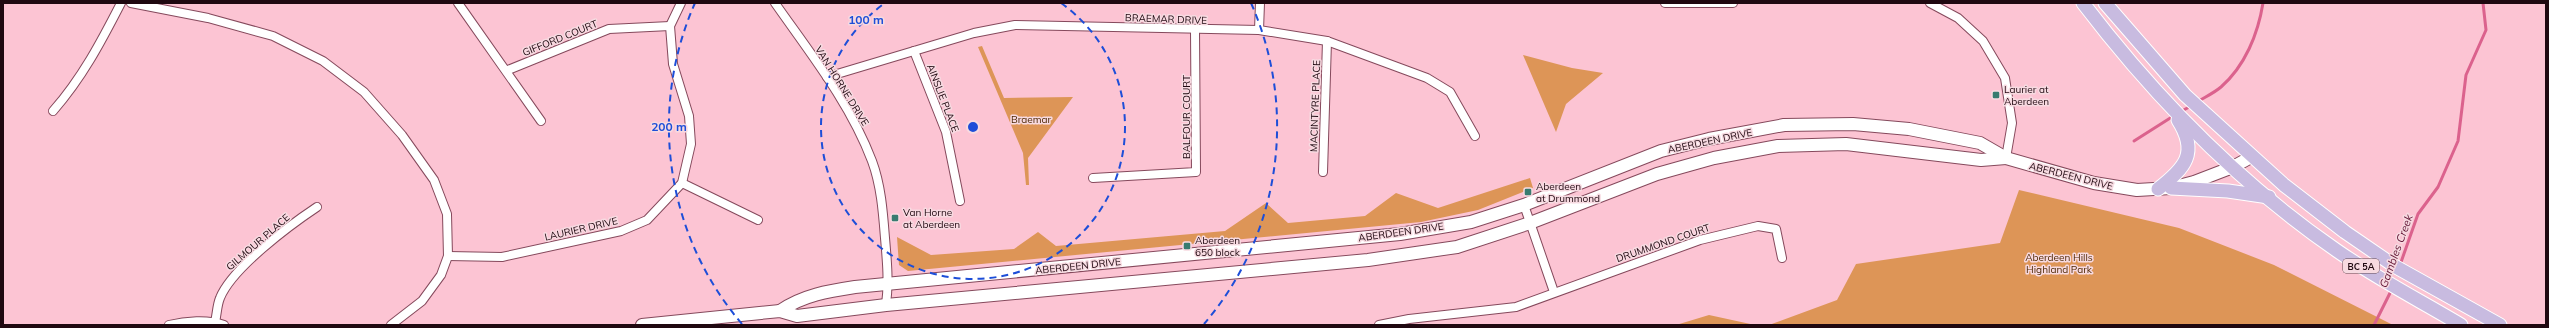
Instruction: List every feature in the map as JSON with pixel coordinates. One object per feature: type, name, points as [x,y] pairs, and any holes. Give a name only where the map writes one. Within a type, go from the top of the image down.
[{"type":"main road","name":"BC 5A","points":[[2083,3],[2130,62],[2167,103],[2233,167],[2335,249],[2460,325]]},
{"type":"main road","name":"BC 5A","points":[[2105,3],[2185,94],[2251,157],[2351,236],[2421,282],[2500,325]]},
{"type":"main road","points":[[2158,189],[2175,176],[2188,157],[2188,143],[2185,131],[2167,103]]},
{"type":"main road","name":"ABERDEEN DRIVE","points":[[780,311],[796,301],[825,292],[1400,234],[1471,222],[1524,205],[1661,151],[1709,139],[1784,125],[1852,124],[1909,129],[1980,143],[2006,158],[2094,184],[2130,189],[2171,188],[2194,182],[2233,167],[2251,157]]},
{"type":"main road","name":"ABERDEEN DRIVE","points":[[642,325],[780,311],[797,316],[886,305],[1368,260],[1457,247],[1530,223],[1657,174],[1714,158],[1778,146],[1846,144],[1981,160],[2006,158]]},
{"type":"main road","points":[[2171,188],[2228,191],[2269,197]]},
{"type":"street","points":[[53,111],[75,87],[92,60],[121,3]]},
{"type":"street","points":[[131,3],[208,18],[272,36],[323,61],[364,92],[402,135],[434,180],[447,214],[448,256],[441,275],[422,301],[391,325]]},
{"type":"street","points":[[458,3],[508,70],[541,121]]},
{"type":"street","points":[[670,26],[681,3]]},
{"type":"street","name":"VAN HORNE DRIVE","points":[[775,3],[827,77],[855,122],[872,161],[881,196],[889,285],[886,305]]},
{"type":"street","points":[[1260,3],[1260,30]]},
{"type":"street","points":[[1665,3],[1733,3]]},
{"type":"street","points":[[1930,3],[1958,18],[1983,41],[2005,78],[2012,124],[2006,158]]},
{"type":"street","name":"BRAEMAR DRIVE","points":[[827,77],[974,33],[1015,25],[1195,30],[1260,30],[1327,41],[1427,78],[1450,92],[1475,136]]},
{"type":"street","name":"LAURIER DRIVE","points":[[448,256],[502,257],[621,231],[647,220],[682,183],[691,146],[689,116],[673,64],[670,26]]},
{"type":"street","name":"GIFFORD COURT","points":[[508,70],[609,29],[670,26]]},
{"type":"street","name":"BALFOUR COURT","points":[[1092,178],[1196,172],[1195,30]]},
{"type":"street","name":"MACINTYRE PLACE","points":[[1323,172],[1327,41]]},
{"type":"street","name":"AINSLIE PLACE","points":[[914,51],[946,132],[960,201]]},
{"type":"street","points":[[682,183],[758,220]]},
{"type":"street","points":[[1524,205],[1554,292]]},
{"type":"street","name":"GILMOUR PLACE","points":[[215,322],[220,298],[231,279],[250,260],[317,207]]},
{"type":"street","name":"DRUMMOND COURT","points":[[1379,325],[1408,319],[1516,307],[1700,240],[1758,226],[1776,229],[1782,258]]},
{"type":"street","points":[[169,325],[215,322],[224,325]]},
{"type":"green space","name":"Braemar","points":[[982,46],[1004,98],[1073,97],[1028,158],[1029,185],[1026,185],[1023,153],[978,47]]},
{"type":"green space","points":[[1523,55],[1572,68],[1603,73],[1566,104],[1556,132]]},
{"type":"green space","points":[[1530,178],[1533,188],[1478,210],[1421,222],[908,271],[899,265],[897,237],[931,255],[1014,249],[1038,232],[1056,246],[1225,231],[1266,203],[1288,223],[1365,216],[1396,193],[1438,208]]},
{"type":"green space","name":"Aberdeen Hills Highland Park","points":[[2019,190],[2179,228],[2274,265],[2393,325],[1769,325],[1837,300],[1856,264],[2000,243]]},
{"type":"green space","points":[[1709,315],[1755,325],[1676,325]]},
{"type":"waterway","points":[[2197,102],[2221,87],[2244,59],[2254,38],[2263,3]]},
{"type":"waterway","name":"Gambles Creek","points":[[2400,265],[2418,214],[2438,187],[2458,141],[2466,75],[2486,30],[2483,3]]},
{"type":"waterway","points":[[2180,112],[2191,106]]},
{"type":"waterway","points":[[2134,141],[2175,115]]},
{"type":"waterway","name":"Gambles Creek","points":[[2374,325],[2392,289]]},
{"type":"place","name":"Laurier at Aberdeen","points":[[1996,95]]},
{"type":"place","name":"Aberdeen at Drummond","points":[[1528,192]]},
{"type":"place","name":"Van Horne at Aberdeen","points":[[895,218]]},
{"type":"place","name":"Aberdeen 650 block","points":[[1187,246]]}]
